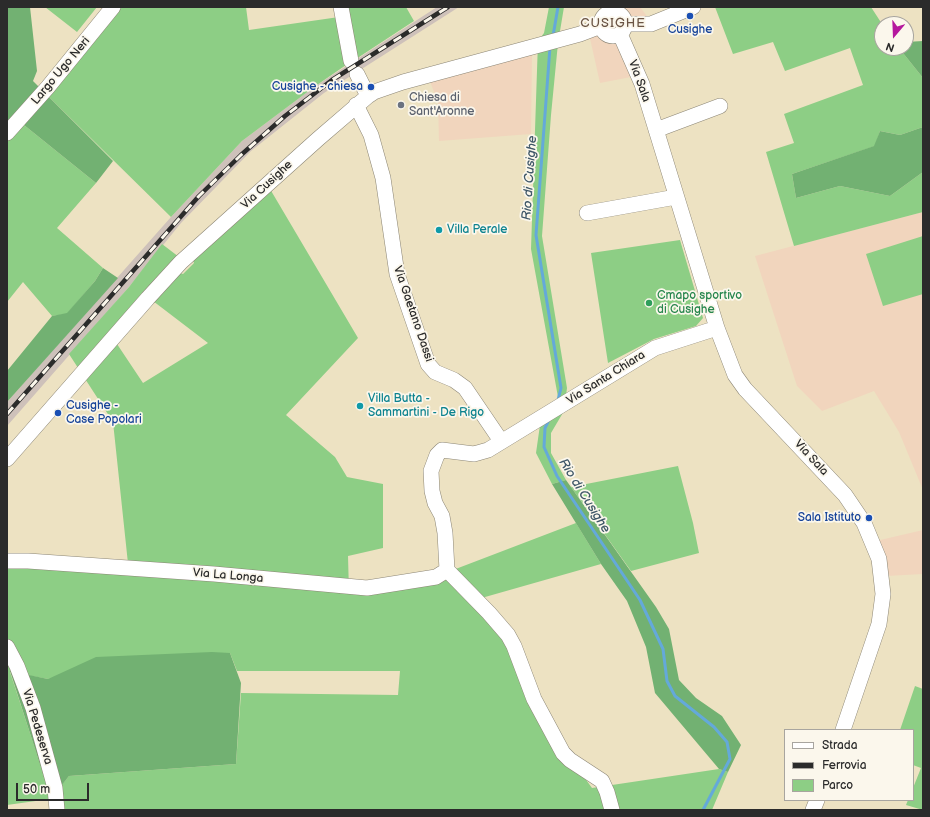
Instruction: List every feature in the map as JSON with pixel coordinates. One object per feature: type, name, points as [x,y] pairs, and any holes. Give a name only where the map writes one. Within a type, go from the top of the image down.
[{"type":"street","name":"Largo Ugo Neri","points":[[7,133],[48,87],[113,7]]},
{"type":"street","name":"Via Gaetano Dassi","points":[[341,7],[354,67],[382,178],[397,274],[428,364],[435,372],[454,380],[465,388],[502,441]]},
{"type":"street","points":[[613,18],[651,24],[693,7]]},
{"type":"street","name":"Via Cusighe","points":[[7,459],[148,298],[182,262],[362,100],[374,92],[403,82],[580,34],[613,18]]},
{"type":"street","name":"Via Sala","points":[[613,18],[642,84],[717,328],[731,366],[739,382],[845,495],[864,523],[879,559],[883,594],[879,624],[843,729]]},
{"type":"street","points":[[656,130],[720,106]]},
{"type":"street","points":[[587,213],[676,197]]},
{"type":"street","name":"Via Santa Chiara","points":[[502,441],[655,348],[717,328]]},
{"type":"street","points":[[502,441],[488,450],[479,453],[464,454],[445,450],[436,455],[431,471],[431,484],[435,503],[442,516],[447,570],[489,612],[508,635],[514,646],[534,699],[562,753],[602,782],[607,792],[612,810]]},
{"type":"street","name":"Via La Longa","points":[[7,561],[28,561],[207,574],[367,588],[430,579],[447,570]]},
{"type":"street","name":"Via Pedeserva","points":[[7,648],[17,666],[33,708],[54,788],[57,810]]},
{"type":"shaded area","points":[[437,7],[459,7],[324,93],[251,151],[181,223],[129,287],[7,426],[7,402],[171,217],[242,141],[314,87]]},
{"type":"shaded area","points":[[605,7],[640,7],[649,19],[615,24]]},
{"type":"shaded area","points":[[615,24],[636,76],[600,83],[589,34]]},
{"type":"shaded area","points":[[532,53],[531,134],[439,141],[438,102],[429,79]]},
{"type":"shaded area","points":[[923,212],[923,490],[899,432],[874,391],[822,411],[797,386],[755,256]]},
{"type":"shaded area","points":[[923,530],[923,574],[886,576],[876,541]]},
{"type":"green space","points":[[7,7],[30,7],[37,71],[33,81],[113,161],[96,183],[19,121],[7,133]]},
{"type":"green space","points":[[45,7],[97,7],[77,32]]},
{"type":"green space","points":[[119,7],[246,7],[249,30],[339,17],[349,63],[314,87],[242,141],[171,217],[49,97]]},
{"type":"green space","points":[[344,7],[406,7],[414,21],[356,59]]},
{"type":"green space","points":[[549,7],[564,7],[558,43],[551,115],[542,236],[567,388],[564,411],[551,433],[551,453],[566,480],[552,484],[536,453],[540,425],[558,397],[531,249],[538,41],[544,33]]},
{"type":"green space","points":[[715,7],[871,7],[877,16],[874,16],[874,56],[905,56],[923,78],[923,127],[900,135],[880,131],[875,146],[792,174],[796,198],[840,186],[890,196],[923,172],[923,212],[794,246],[766,152],[794,143],[784,114],[863,85],[850,48],[785,71],[773,42],[733,54]]},
{"type":"green space","points":[[923,41],[923,78],[905,56],[914,56],[914,42]]},
{"type":"green space","points":[[19,121],[96,183],[57,228],[103,268],[95,281],[67,314],[52,316],[23,282],[7,302],[7,133]]},
{"type":"green space","points":[[923,127],[923,172],[890,196],[840,186],[796,198],[792,174],[874,146],[880,131],[900,135]]},
{"type":"green space","points":[[270,189],[358,338],[286,415],[335,457],[347,477],[383,484],[383,548],[348,556],[349,592],[453,570],[576,523],[601,564],[471,601],[506,640],[532,705],[592,788],[719,769],[728,772],[712,810],[51,810],[50,799],[7,805],[7,566],[129,573],[113,422],[69,354],[129,287],[162,244],[179,257],[143,292],[109,332],[143,383],[208,343],[153,301],[180,273],[183,274],[194,263],[193,260]],"holes":[[[230,653],[237,671],[400,671],[398,695],[241,693],[236,764],[69,776],[51,798],[10,672],[48,679]]]},
{"type":"green space","points":[[923,236],[923,294],[883,306],[866,254]]},
{"type":"green space","name":"Cmapo sportivo di Cusighe","points":[[680,240],[703,318],[696,326],[654,339],[608,363],[591,253]]},
{"type":"green space","points":[[103,268],[118,278],[7,402],[7,371],[52,316],[67,313],[95,281]]},
{"type":"green space","points":[[678,466],[693,523],[699,553],[631,571],[571,487]]},
{"type":"green space","points":[[566,480],[656,607],[669,629],[679,680],[696,698],[722,716],[741,745],[728,772],[719,769],[655,693],[646,647],[627,601],[601,564],[552,484]]},
{"type":"green space","points":[[212,652],[230,653],[241,683],[236,764],[69,776],[51,799],[10,671],[48,679],[96,657]]},
{"type":"green space","points":[[915,686],[923,689],[923,810],[906,805],[908,801],[914,801],[914,786],[921,768],[914,765],[914,729],[900,729]]},
{"type":"waterway","name":"Rio di Cusighe","points":[[553,36],[558,7]]},
{"type":"waterway","name":"Rio di Cusighe","points":[[550,47],[536,235],[561,388],[558,400]]},
{"type":"waterway","name":"Rio di Cusighe","points":[[550,418],[545,428],[544,447],[557,476],[640,600],[663,649],[667,681],[675,696],[714,727],[727,742],[730,759],[703,810]]},
{"type":"railway","points":[[7,414],[199,196],[241,155],[285,116],[332,80],[448,7]]},
{"type":"place","name":"Cusighe","points":[[690,16]]},
{"type":"place","name":"Cusighe - chiesa","points":[[371,87]]},
{"type":"place","name":"Chiesa di Sant'Aronne","points":[[401,105]]},
{"type":"place","name":"Villa Perale","points":[[439,230]]},
{"type":"place","name":"Cmapo sportivo di Cusighe","points":[[649,303]]},
{"type":"place","name":"Villa Butta - Sammartini - De Rigo","points":[[360,406]]},
{"type":"place","name":"Cusighe - Case Popolari","points":[[58,413]]},
{"type":"place","name":"Sala Istituto","points":[[869,518]]},
{"type":"district","name":"CUSIGHE","points":[[613,24]]}]
